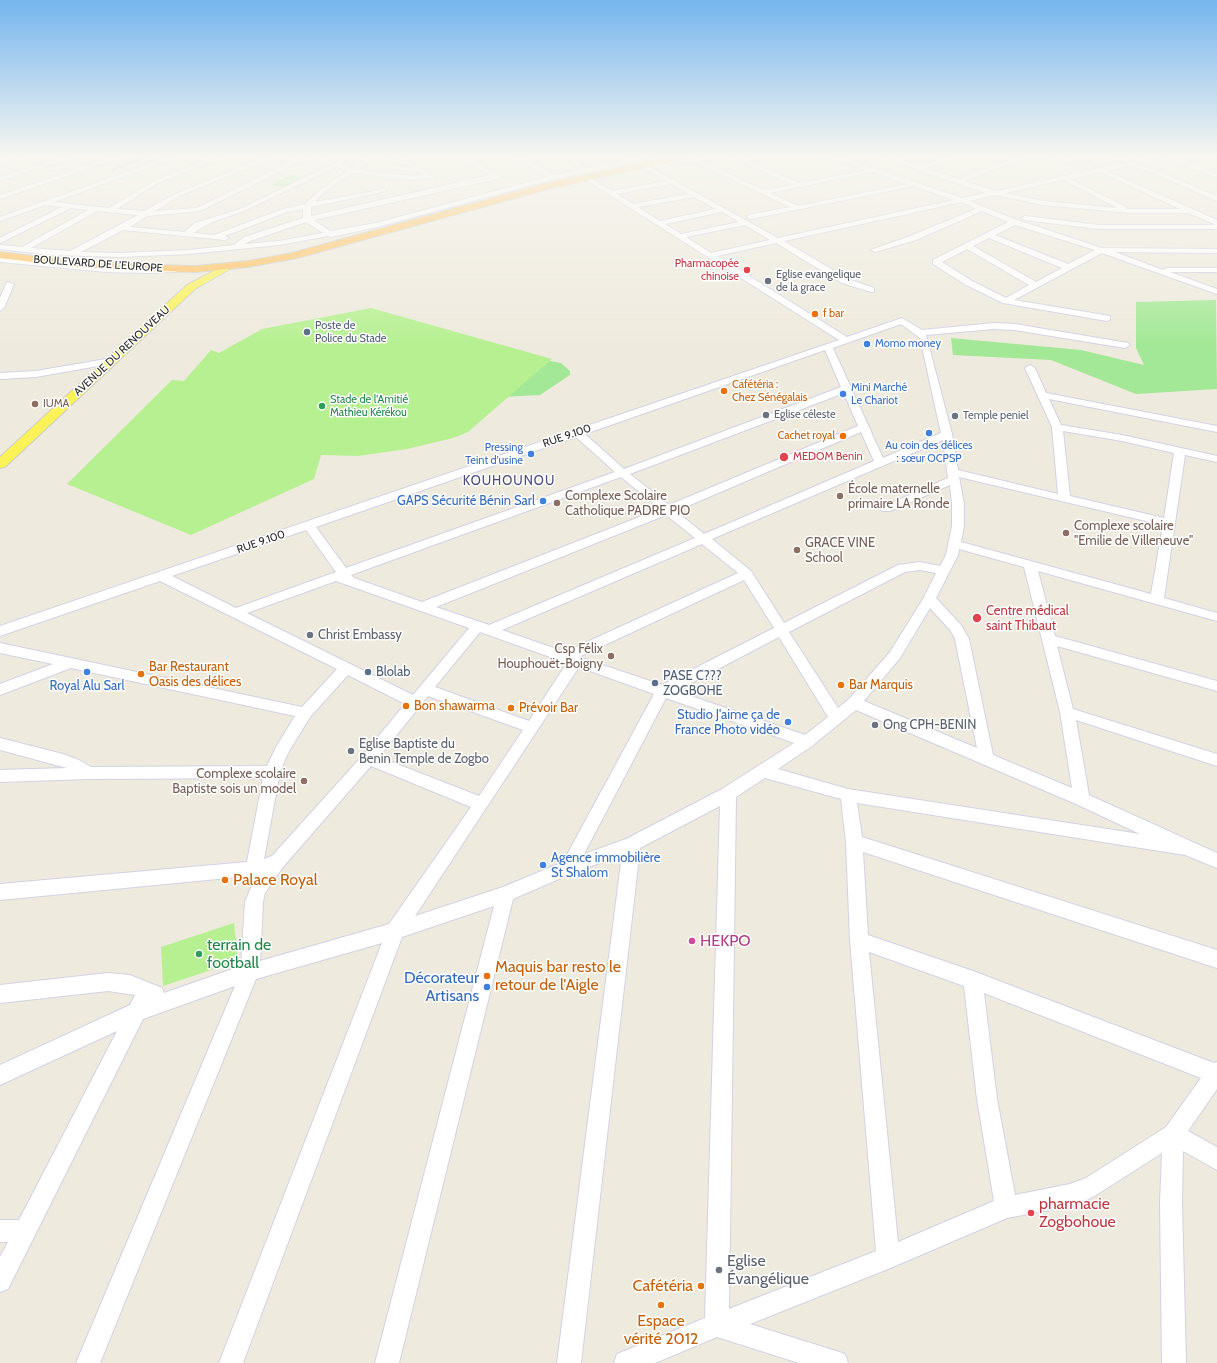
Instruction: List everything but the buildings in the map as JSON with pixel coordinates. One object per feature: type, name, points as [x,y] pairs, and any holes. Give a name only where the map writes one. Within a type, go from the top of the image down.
[{"type":"highway","points":[[190,269],[200,259],[228,251],[261,249],[353,234],[410,219]]},
{"type":"highway","name":"BOULEVARD DE L’EUROPE","points":[[0,255],[97,266],[190,269],[227,267],[293,256],[429,219]]},
{"type":"highway","points":[[261,249],[285,251],[286,254],[279,258]]},
{"type":"highway","name":"BOULEVARD DE L’EUROPE","points":[[0,250],[60,256],[111,258],[228,251]]},
{"type":"main road","name":"AVENUE DU RENOUVEAU","points":[[0,464],[5,455],[112,361],[191,286],[227,267]]},
{"type":"main road","points":[[190,269],[196,279],[191,286]]},
{"type":"street","points":[[0,241],[45,219]]},
{"type":"street","points":[[23,250],[78,219]]},
{"type":"street","points":[[71,254],[139,219]]},
{"type":"street","points":[[185,235],[198,225],[214,219]]},
{"type":"street","points":[[215,237],[263,219]]},
{"type":"street","points":[[307,219],[331,234]]},
{"type":"street","points":[[228,251],[247,240],[311,219]]},
{"type":"street","points":[[368,219],[377,225]]},
{"type":"street","points":[[0,247],[71,254],[156,254],[228,251],[331,234],[401,219]]},
{"type":"street","points":[[293,256],[439,219]]},
{"type":"street","points":[[654,219],[846,340]]},
{"type":"street","points":[[660,222],[678,219]]},
{"type":"street","points":[[745,219],[777,237],[816,264],[845,281],[871,290],[789,238]]},
{"type":"street","points":[[680,236],[754,219]]},
{"type":"street","points":[[707,253],[860,219]]},
{"type":"street","points":[[777,237],[789,238],[881,219]]},
{"type":"street","points":[[875,250],[913,238],[962,219]]},
{"type":"street","points":[[1007,219],[1216,291]]},
{"type":"street","points":[[1031,219],[1078,226],[1117,228],[1217,226]]},
{"type":"street","points":[[1207,219],[1217,223]]},
{"type":"street","points":[[1014,222],[936,262],[969,283],[1006,301],[1107,318]]},
{"type":"street","points":[[122,228],[247,240]]},
{"type":"street","points":[[989,235],[1068,267]]},
{"type":"street","points":[[968,246],[1035,285]]},
{"type":"street","points":[[1006,301],[1101,250],[1217,251]]},
{"type":"street","points":[[0,260],[106,270],[147,271],[190,269]]},
{"type":"street","points":[[816,264],[828,262]]},
{"type":"street","points":[[1155,270],[1217,270]]},
{"type":"street","points":[[0,287],[10,284],[0,305]]},
{"type":"street","name":"RUE 9.100","points":[[0,631],[310,526],[577,432],[902,321],[920,333]]},
{"type":"street","points":[[920,333],[980,327],[1015,327],[1125,345]]},
{"type":"street","points":[[0,1075],[138,1011],[170,999],[250,972],[395,931],[506,894],[569,867],[632,844],[728,794],[807,742],[854,703],[896,655],[944,571],[955,544],[959,514],[954,475],[934,373],[924,338],[920,333]]},
{"type":"street","points":[[828,346],[848,388],[880,463]]},
{"type":"street","points":[[0,376],[36,374],[112,361]]},
{"type":"street","points":[[1030,368],[1057,427],[1064,497]]},
{"type":"street","points":[[235,613],[344,577],[848,388]]},
{"type":"street","points":[[1043,395],[1217,429]]},
{"type":"street","points":[[423,607],[668,510],[865,427]]},
{"type":"street","points":[[1057,427],[1217,459]]},
{"type":"street","points":[[577,432],[622,473],[747,574],[836,718]]},
{"type":"street","points":[[88,1363],[250,972],[254,902],[258,890],[277,862],[368,759],[425,689],[484,628],[704,539],[946,434]]},
{"type":"street","points":[[1157,600],[1180,451]]},
{"type":"street","points":[[886,509],[954,475],[1064,497],[1168,523]]},
{"type":"street","points":[[310,526],[344,577],[423,607],[807,742]]},
{"type":"street","points":[[955,544],[1217,617]]},
{"type":"street","points":[[1030,565],[1067,712],[1082,799]]},
{"type":"street","points":[[569,867],[663,691],[902,568],[920,566],[944,571]]},
{"type":"street","points":[[231,1363],[395,931],[482,804],[531,727],[571,659],[747,574]]},
{"type":"street","points":[[162,576],[414,702]]},
{"type":"street","points":[[929,599],[956,628],[962,639],[986,758]]},
{"type":"street","points":[[1048,639],[1217,686]]},
{"type":"street","points":[[0,648],[305,713]]},
{"type":"street","points":[[0,690],[70,662]]},
{"type":"street","points":[[254,869],[272,772],[280,751],[305,713],[346,668]]},
{"type":"street","points":[[425,689],[531,727]]},
{"type":"street","points":[[854,703],[1082,799],[1217,861]]},
{"type":"street","points":[[1067,712],[1217,760]]},
{"type":"street","points":[[0,744],[62,760],[88,773]]},
{"type":"street","points":[[368,759],[482,804]]},
{"type":"street","points":[[763,771],[848,795],[1186,848]]},
{"type":"street","points":[[0,776],[88,773],[272,772]]},
{"type":"street","points":[[718,1325],[728,794]]},
{"type":"street","points":[[848,795],[854,842],[858,940],[888,1258]]},
{"type":"street","points":[[854,842],[1217,959]]},
{"type":"street","points":[[569,1363],[632,844]]},
{"type":"street","points":[[0,892],[254,869],[277,862]]},
{"type":"street","points":[[387,1363],[506,894]]},
{"type":"street","points":[[626,1363],[888,1258],[1006,1207],[1070,1195],[1093,1186],[1173,1134],[1216,1073],[973,980],[858,940]]},
{"type":"street","points":[[973,980],[987,1099],[1006,1207]]},
{"type":"street","points":[[0,994],[108,982],[130,984],[170,999]]},
{"type":"street","points":[[0,1281],[147,991]]},
{"type":"street","points":[[1173,1134],[1217,1159]]},
{"type":"street","points":[[1173,1134],[1171,1203],[1174,1363]]},
{"type":"street","points":[[0,1231],[26,1231]]},
{"type":"street","points":[[718,1325],[836,1363]]},
{"type":"green space","points":[[1216,300],[1217,389],[1136,394],[1051,360],[953,355],[951,338],[1081,350],[1144,365],[1136,348],[1136,302]]},
{"type":"green space","name":"Stade de l'Amitié Mathieu Kérékou","points":[[371,308],[552,359],[468,432],[453,438],[407,449],[358,456],[321,455],[314,479],[191,535],[67,484],[172,380],[184,381],[211,350],[219,353],[262,329]]},
{"type":"green space","points":[[539,359],[561,363],[570,371],[570,375],[540,395],[500,397]]},
{"type":"green space","name":"terrain de football","points":[[234,923],[238,961],[163,986],[161,947]]},
{"type":"place","name":"Pharmacopée chinoise","points":[[747,270]]},
{"type":"place","name":"Eglise evangelique de la grace","points":[[768,281]]},
{"type":"place","name":"f bar","points":[[815,314]]},
{"type":"place","name":"Poste de Police du Stade","points":[[307,332]]},
{"type":"place","name":"Momo money","points":[[867,344]]},
{"type":"place","name":"Cafétéria : Chez Sénégalais","points":[[724,391]]},
{"type":"place","name":"Mini Marché Le Chariot","points":[[843,394]]},
{"type":"place","name":"IUMA","points":[[35,404]]},
{"type":"place","name":"Stade de l'Amitié Mathieu Kérékou","points":[[322,406]]},
{"type":"place","name":"Eglise céleste","points":[[766,415]]},
{"type":"place","name":"Temple peniel","points":[[955,416]]},
{"type":"place","name":"Au coin des délices : sœur OCPSP","points":[[929,433]]},
{"type":"place","name":"Cachet royal","points":[[843,436]]},
{"type":"place","name":"Pressing Teint d'usine","points":[[531,454]]},
{"type":"place","name":"MEDOM Benin","points":[[784,457]]},
{"type":"place","name":"École maternelle primaire LA Ronde","points":[[840,496]]},
{"type":"place","name":"GAPS Sécurité Bénin Sarl","points":[[543,501]]},
{"type":"place","name":"Complexe Scolaire Catholique PADRE PIO","points":[[557,503]]},
{"type":"place","name":"Complexe scolaire \"Emilie de Villeneuve\"","points":[[1066,533]]},
{"type":"place","name":"GRACE VINE School","points":[[797,550]]},
{"type":"place","name":"Centre médical saint Thibaut","points":[[977,618]]},
{"type":"place","name":"Christ Embassy","points":[[310,635]]},
{"type":"place","name":"Csp Félix Houphouët-Boigny","points":[[611,656]]},
{"type":"place","name":"Royal Alu Sarl","points":[[87,672]]},
{"type":"place","name":"Blolab","points":[[368,672]]},
{"type":"place","name":"Bar Restaurant Oasis des délices","points":[[141,674]]},
{"type":"place","name":"PASE C??? ZOGBOHE","points":[[655,683]]},
{"type":"place","name":"Bar Marquis","points":[[841,685]]},
{"type":"place","name":"Bon shawarma","points":[[406,706]]},
{"type":"place","name":"Prévoir Bar","points":[[511,708]]},
{"type":"place","name":"Studio J'aime ça de France Photo vidéo","points":[[788,722]]},
{"type":"place","name":"Ong CPH-BENIN","points":[[875,725]]},
{"type":"place","name":"Eglise Baptiste du Benin Temple de Zogbo","points":[[351,751]]},
{"type":"place","name":"Complexe scolaire Baptiste sois un model","points":[[304,781]]},
{"type":"place","name":"Agence immobilière St Shalom","points":[[543,865]]},
{"type":"place","name":"Palace Royal","points":[[225,880]]},
{"type":"place","name":"HEKPO","points":[[692,941]]},
{"type":"place","name":"terrain de football","points":[[199,954]]},
{"type":"place","name":"Maquis bar resto le retour de l'Aigle","points":[[487,976]]},
{"type":"place","name":"Décorateur Artisans","points":[[487,987]]},
{"type":"place","name":"pharmacie Zogbohoue","points":[[1031,1213]]},
{"type":"place","name":"Eglise Évangélique","points":[[719,1270]]},
{"type":"place","name":"Cafétéria","points":[[701,1286]]},
{"type":"place","name":"Espace vérité 2012","points":[[661,1305]]},
{"type":"district","name":"KOUHOUNOU","points":[[509,481]]}]
